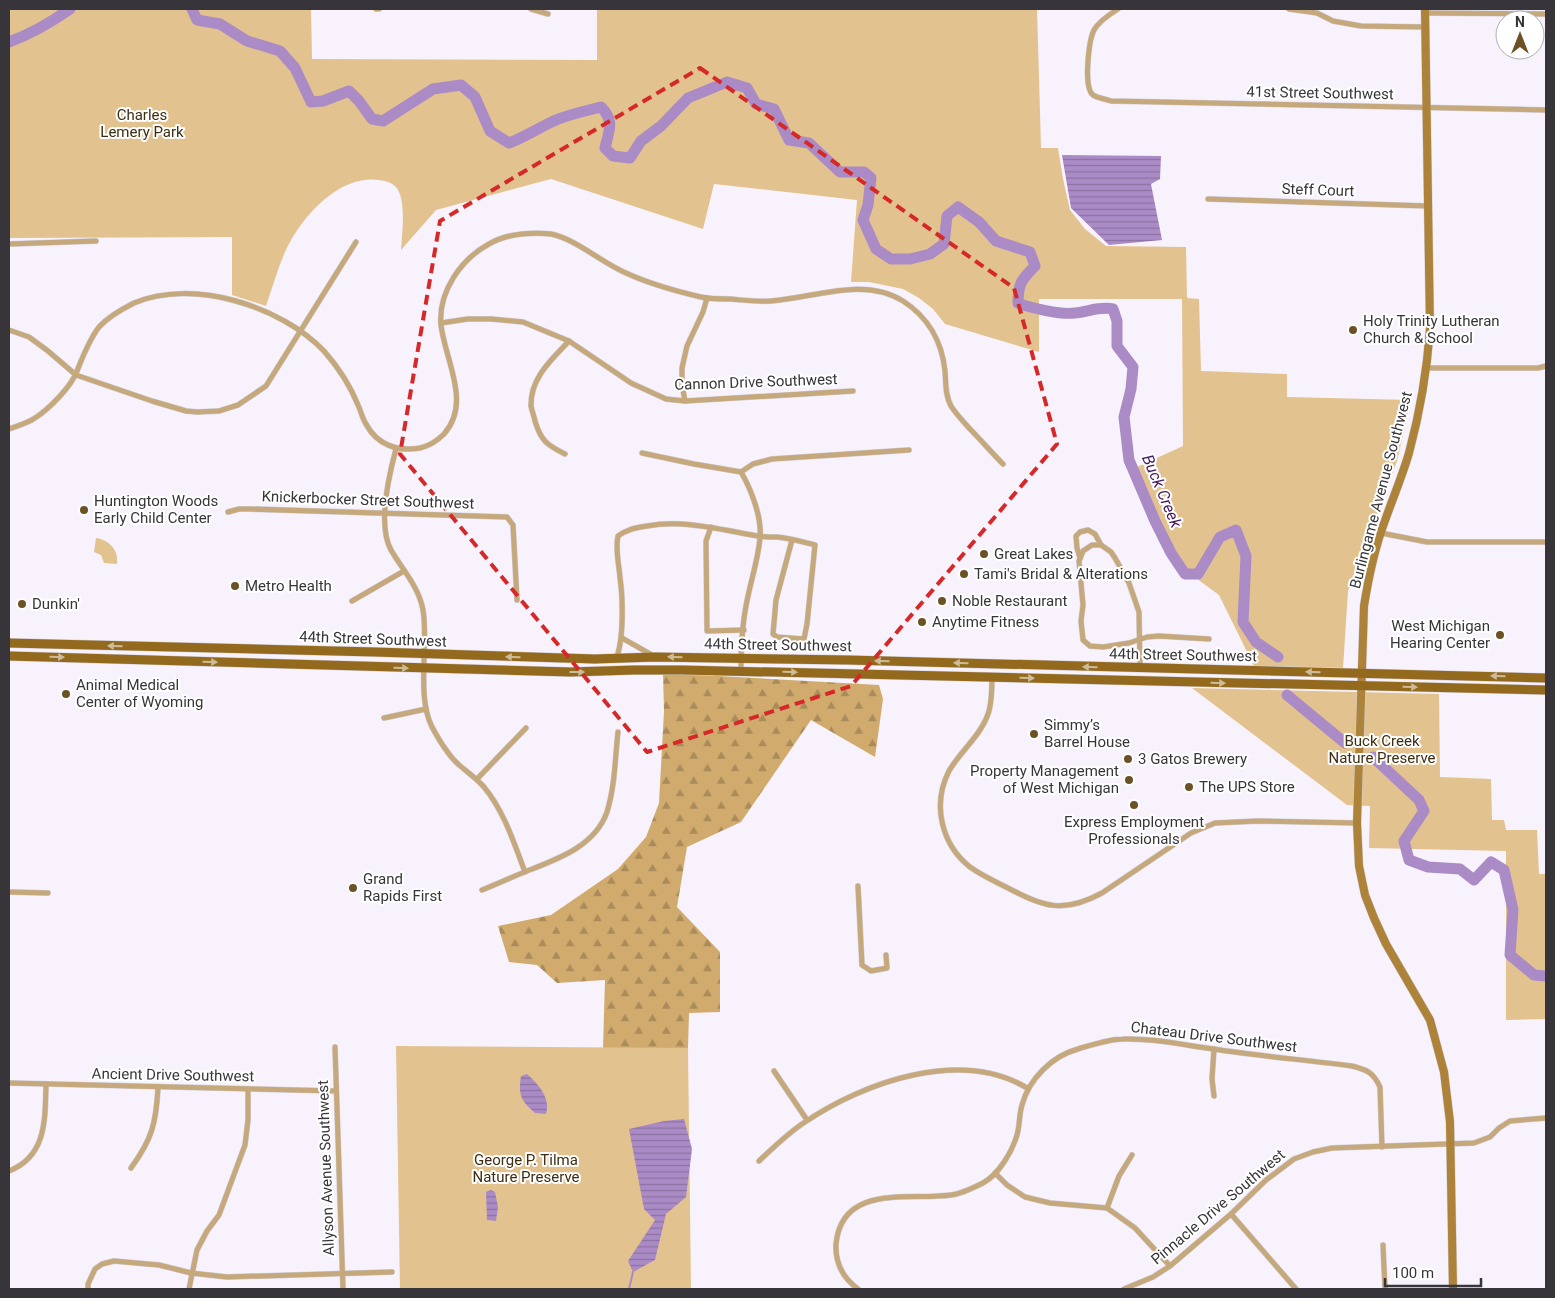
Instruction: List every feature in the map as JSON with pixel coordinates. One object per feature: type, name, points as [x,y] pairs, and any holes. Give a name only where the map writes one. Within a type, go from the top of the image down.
[{"type":"main road","name":"44th Street Southwest","points":[[9,643],[521,658],[655,657],[848,660],[1546,678]]},
{"type":"main road","points":[[254,663],[261,655],[272,650]]},
{"type":"main road","name":"44th Street Southwest","points":[[9,656],[571,672],[634,670],[1546,690]]},
{"type":"main road","points":[[847,674],[848,660]]},
{"type":"main road","points":[[978,677],[992,664]]},
{"type":"main road","points":[[992,677],[996,670],[1007,665]]},
{"type":"main road","points":[[1174,682],[1175,668]]},
{"type":"main road","points":[[1185,682],[1192,669]]},
{"type":"street","points":[[531,9],[548,14]]},
{"type":"street","name":"41st Street Southwest","points":[[1118,9],[1106,17],[1094,29],[1088,54],[1088,90],[1093,96],[1111,100],[1546,110]]},
{"type":"street","points":[[1290,9],[1317,13],[1333,21],[1361,26],[1425,27]]},
{"type":"street","points":[[1425,11],[1546,14]]},
{"type":"street","name":"Burlingame Avenue Southwest","points":[[1425,11],[1430,329],[1427,368],[1408,453],[1381,533],[1364,606],[1357,824],[1359,866],[1365,895],[1386,944],[1430,1020],[1444,1072],[1449,1114],[1453,1289]]},
{"type":"street","name":"Steff Court","points":[[1208,200],[1428,206]]},
{"type":"street","points":[[9,428],[34,420],[55,401],[76,375],[81,356],[99,327],[122,309],[141,300],[162,294],[191,293],[219,297],[248,305],[300,331],[320,348],[340,370],[359,405],[362,418],[368,429],[379,440],[396,449],[417,449],[426,446],[435,442],[446,431],[455,415],[457,400],[455,383],[441,323],[444,300],[455,273],[468,258],[487,244],[500,238],[532,233],[551,234],[568,240],[622,271],[651,283],[707,298],[753,302],[804,297],[841,290],[867,289],[886,293],[903,301],[925,319],[935,334],[943,358],[947,396],[952,408],[1003,464]]},
{"type":"street","points":[[9,244],[96,241]]},
{"type":"street","points":[[9,330],[29,337],[76,375],[174,408],[197,412],[219,410],[238,405],[266,386],[356,242]]},
{"type":"street","points":[[685,401],[682,386],[682,368],[687,346],[703,312],[707,298]]},
{"type":"street","name":"Cannon Drive Southwest","points":[[441,323],[468,319],[523,322],[569,341],[631,383],[666,399],[685,401],[853,391]]},
{"type":"street","points":[[565,454],[549,446],[542,438],[531,407],[534,387],[545,366],[569,341]]},
{"type":"street","points":[[1427,368],[1538,368],[1546,366]]},
{"type":"street","points":[[396,449],[390,472],[385,513],[386,535],[389,548],[417,592],[423,608],[426,709],[430,724],[441,744],[457,763],[485,788],[502,816],[525,872]]},
{"type":"street","points":[[642,453],[741,472],[753,464],[772,458],[909,450]]},
{"type":"street","points":[[741,472],[753,497],[761,537],[746,607],[742,672]]},
{"type":"street","name":"Knickerbocker Street Southwest","points":[[228,512],[250,509],[507,517],[513,525],[517,600]]},
{"type":"street","points":[[616,658],[622,638],[622,588],[616,544],[618,536],[625,531],[633,528],[682,523],[761,537],[778,537],[792,540],[815,545],[804,639],[777,637],[773,634],[776,600],[792,540]]},
{"type":"street","points":[[711,527],[706,541],[707,631],[744,630]]},
{"type":"street","points":[[1140,668],[1141,639],[1139,612],[1129,583],[1111,552],[1092,532],[1088,530],[1080,532],[1077,534],[1076,540],[1080,558],[1079,570],[1083,605],[1081,621],[1083,640],[1090,646],[1103,647],[1129,643],[1141,639],[1159,636],[1209,639]]},
{"type":"street","points":[[1381,533],[1427,542],[1546,542]]},
{"type":"street","points":[[1080,558],[1083,551],[1092,545],[1102,544]]},
{"type":"street","points":[[352,602],[404,571]]},
{"type":"street","points":[[622,638],[655,657]]},
{"type":"street","points":[[992,677],[989,712],[979,732],[950,770],[942,794],[940,818],[949,843],[955,852],[970,866],[1030,900],[1051,906],[1071,906],[1089,900],[1190,833],[1215,823],[1248,821],[1357,824]]},
{"type":"street","points":[[384,718],[426,709]]},
{"type":"street","points":[[477,779],[526,728]]},
{"type":"street","points":[[482,890],[573,851],[600,826],[610,801],[618,732]]},
{"type":"street","points":[[858,886],[862,965],[871,971],[887,968],[886,955]]},
{"type":"street","points":[[9,892],[48,893]]},
{"type":"street","name":"Chateau Drive Southwest","points":[[858,1289],[844,1277],[836,1255],[836,1243],[842,1222],[856,1208],[870,1201],[888,1196],[924,1197],[953,1195],[985,1182],[995,1174],[1007,1158],[1015,1142],[1021,1106],[1027,1088],[1044,1069],[1064,1055],[1076,1050],[1121,1039],[1151,1040],[1352,1066],[1368,1070],[1376,1078],[1380,1087],[1382,1147]]},
{"type":"street","name":"Allyson Avenue Southwest","points":[[335,1047],[343,1289]]},
{"type":"street","points":[[1214,1049],[1212,1079],[1214,1096]]},
{"type":"street","points":[[774,1071],[807,1120]]},
{"type":"street","points":[[759,1161],[781,1140],[807,1120],[851,1096],[906,1077],[931,1072],[981,1071],[993,1073],[1027,1088]]},
{"type":"street","name":"Ancient Drive Southwest","points":[[9,1084],[336,1091]]},
{"type":"street","points":[[9,1171],[19,1166],[28,1158],[39,1142],[44,1125],[46,1084]]},
{"type":"street","points":[[132,1168],[152,1134],[157,1113],[158,1088]]},
{"type":"street","points":[[189,1289],[197,1250],[206,1230],[219,1215],[245,1145],[248,1120],[248,1090]]},
{"type":"street","name":"Pinnacle Drive Southwest","points":[[1124,1289],[1153,1277],[1170,1266],[1231,1214],[1266,1180],[1294,1159],[1332,1148],[1474,1143],[1490,1137],[1510,1121],[1546,1118]]},
{"type":"street","points":[[1107,1208],[1119,1176],[1132,1155]]},
{"type":"street","points":[[995,1174],[1025,1197],[1050,1203],[1107,1208],[1135,1228],[1170,1266]]},
{"type":"street","points":[[1231,1214],[1296,1289]]},
{"type":"street","points":[[1383,1245],[1385,1289]]},
{"type":"street","points":[[88,1289],[88,1284],[95,1269],[114,1260],[160,1265],[192,1273],[227,1277],[392,1272]]},
{"type":"highlighted area","points":[[700,68],[1014,288],[1057,444],[851,686],[647,752],[400,454],[440,221]]},
{"type":"green space","name":"Charles Lemery Park","points":[[9,9],[311,9],[312,59],[597,60],[597,9],[1037,9],[1041,148],[1058,148],[1070,210],[1085,229],[1106,246],[1186,247],[1187,298],[1199,299],[1201,371],[1287,374],[1287,397],[1411,400],[1397,461],[1348,591],[1343,668],[1254,666],[1219,595],[1185,570],[1170,546],[1135,468],[1183,446],[1182,299],[1039,299],[1039,352],[945,324],[933,309],[903,289],[869,282],[851,282],[857,200],[714,184],[703,229],[551,179],[436,210],[401,250],[403,211],[398,190],[387,182],[367,180],[355,182],[332,193],[313,210],[292,238],[283,256],[266,306],[232,295],[232,237],[9,238]]},
{"type":"green space","points":[[96,538],[112,546],[115,550],[117,564],[104,563],[101,555],[94,552]]},
{"type":"green space","points":[[663,673],[879,685],[883,699],[875,757],[811,720],[741,822],[687,847],[677,907],[720,952],[720,1012],[689,1013],[688,1048],[603,1048],[605,980],[557,983],[537,965],[509,962],[498,926],[551,915],[618,869],[646,837],[659,803],[664,711]]},
{"type":"green space","name":"Buck Creek Nature Preserve","points":[[1192,688],[1439,694],[1440,777],[1491,779],[1492,820],[1504,820],[1506,830],[1537,830],[1539,874],[1546,874],[1546,1019],[1506,1020],[1506,851],[1369,848],[1370,806],[1347,805]]},
{"type":"green space","name":"George P. Tilma Nature Preserve","points":[[396,1046],[688,1048],[691,1289],[400,1289]]},
{"type":"shaded area","points":[[1062,155],[1161,156],[1160,179],[1151,184],[1162,240],[1109,245],[1071,208]]},
{"type":"shaded area","points":[[527,1074],[545,1097],[547,1102],[546,1114],[535,1113],[526,1105],[520,1093],[521,1076]]},
{"type":"shaded area","points":[[684,1119],[692,1149],[686,1197],[666,1214],[655,1260],[633,1272],[628,1261],[655,1220],[644,1209],[629,1129],[664,1121]]},
{"type":"shaded area","points":[[491,1190],[495,1192],[498,1207],[496,1221],[487,1220],[486,1192]]},
{"type":"waterway","name":"Buck Creek","points":[[9,42],[40,28],[70,9]]},
{"type":"waterway","name":"Buck Creek","points":[[192,9],[197,20],[220,24],[247,41],[280,51],[295,68],[311,102],[323,101],[349,91],[372,119],[383,121],[433,89],[461,85],[475,97],[490,131],[509,143],[561,118],[601,107],[608,117],[610,126],[605,148],[613,156],[630,158],[641,141],[661,126],[688,98],[727,82],[747,88],[756,104],[774,109],[789,140],[809,143],[840,172],[864,172],[871,178],[868,205],[863,220],[876,249],[891,259],[910,259],[930,254],[944,244],[947,216],[958,207],[979,222],[996,241],[1030,252],[1035,266],[1022,282],[1018,303],[1062,313],[1075,313],[1103,308],[1113,309],[1117,321],[1117,346],[1133,367],[1131,389],[1124,417],[1129,460],[1155,521],[1171,553],[1185,574],[1198,574],[1220,537],[1236,530],[1246,556],[1243,622],[1256,642],[1278,657]]},
{"type":"waterway","name":"Buck Creek","points":[[1287,695],[1345,743]]},
{"type":"waterway","name":"Buck Creek","points":[[1373,757],[1419,800],[1424,811],[1404,841],[1409,860],[1428,867],[1460,869],[1474,880],[1491,862],[1504,870],[1513,910],[1510,955],[1534,975],[1546,976]]},
{"type":"waterway","points":[[629,1289],[633,1272]]},
{"type":"place","name":"Holy Trinity Lutheran Church & School","points":[[1353,330]]},
{"type":"place","name":"Huntington Woods Early Child Center","points":[[84,510]]},
{"type":"place","name":"Great Lakes","points":[[984,554]]},
{"type":"place","name":"Tami's Bridal & Alterations","points":[[964,574]]},
{"type":"place","name":"Metro Health","points":[[235,586]]},
{"type":"place","name":"Noble Restaurant","points":[[942,601]]},
{"type":"place","name":"Dunkin'","points":[[22,604]]},
{"type":"place","name":"Anytime Fitness","points":[[922,622]]},
{"type":"place","name":"West Michigan Hearing Center","points":[[1500,635]]},
{"type":"place","name":"Animal Medical Center of Wyoming","points":[[66,694]]},
{"type":"place","name":"Simmy’s Barrel House","points":[[1034,734]]},
{"type":"place","name":"3 Gatos Brewery","points":[[1128,759]]},
{"type":"place","name":"Property Management of West Michigan","points":[[1129,780]]},
{"type":"place","name":"The UPS Store","points":[[1189,787]]},
{"type":"place","name":"Express Employment Professionals","points":[[1134,805]]},
{"type":"place","name":"Grand Rapids First","points":[[353,888]]}]
